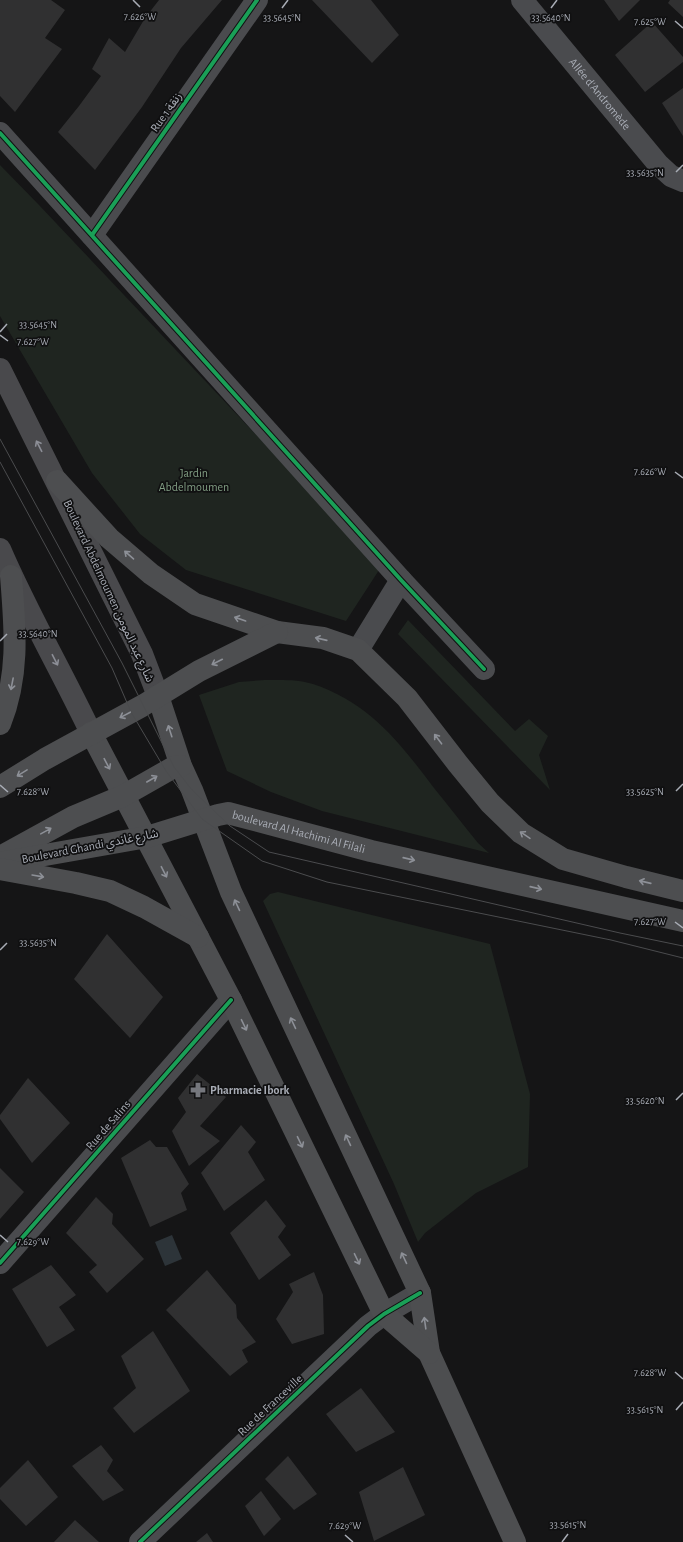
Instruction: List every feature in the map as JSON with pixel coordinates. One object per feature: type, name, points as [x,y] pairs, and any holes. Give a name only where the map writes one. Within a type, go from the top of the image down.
[{"type":"main road","name":"Boulevard Abdelmoumen شارع عبد المومن","points":[[0,370],[57,481],[142,654],[158,696],[181,766],[192,790],[231,892],[420,1293],[429,1353]]},
{"type":"main road","points":[[57,481],[109,538],[151,574],[196,604],[277,632],[323,638],[358,650],[407,698],[490,803],[521,833],[563,859],[683,891]]},
{"type":"main road","points":[[0,549],[11,576],[123,796],[147,837],[231,1000],[384,1314],[429,1353],[515,1542]]},
{"type":"main road","points":[[0,724],[8,705],[14,673],[16,640],[11,576]]},
{"type":"main road","points":[[0,787],[45,759],[142,706],[199,671],[277,632]]},
{"type":"main road","name":"Boulevard Ghandi شارع غاندي","points":[[0,857],[73,817],[123,796],[174,767],[181,766]]},
{"type":"main road","name":"boulevard Al Hachimi Al Filali","points":[[202,819],[228,813],[371,851],[683,921]]},
{"type":"main road","name":"Boulevard Ghandi شارع غاندي","points":[[0,863],[147,837],[202,819]]},
{"type":"main road","points":[[0,869],[76,883],[110,892],[144,908],[198,937]]},
{"type":"street","name":"Rue 1 زنقة","points":[[92,235],[257,0]]},
{"type":"street","name":"Allée d'Andromède","points":[[522,0],[658,164],[671,176],[683,181]]},
{"type":"street","points":[[0,133],[401,580],[484,669]]},
{"type":"street","points":[[358,650],[401,580]]},
{"type":"street","name":"Rue de Salins","points":[[0,1264],[231,1000]]},
{"type":"street","name":"Rue de Franceville","points":[[140,1542],[368,1326],[384,1314],[420,1293]]},
{"type":"green space","name":"Jardin Abdelmoumen","points":[[0,165],[381,567],[346,621],[186,570],[140,534],[92,473],[0,316]]},
{"type":"green space","points":[[408,620],[515,731],[529,719],[548,736],[539,755],[550,790],[398,634]]},
{"type":"green space","points":[[265,680],[307,682],[333,692],[367,713],[396,740],[478,843],[489,853],[322,811],[271,792],[227,771],[199,695],[239,682]]},
{"type":"green space","points":[[278,892],[490,944],[530,1094],[528,1167],[476,1193],[425,1233],[418,1242],[394,1184],[263,901],[270,894]]},
{"type":"shaded area","points":[[172,1235],[182,1259],[165,1266],[155,1242]]},
{"type":"building","points":[[0,0],[51,0],[65,10],[45,38],[62,49],[15,112],[0,96]]},
{"type":"building","points":[[159,0],[222,0],[181,48],[142,107],[95,170],[58,132],[101,76],[92,69],[109,38],[125,52],[145,18]]},
{"type":"building","points":[[312,0],[371,0],[399,35],[372,63]]},
{"type":"building","points":[[604,0],[640,0],[619,21]]},
{"type":"building","points":[[670,0],[683,0],[683,17],[668,3]]},
{"type":"building","points":[[652,22],[683,57],[683,62],[645,92],[615,55]]},
{"type":"building","points":[[683,88],[683,136],[662,103]]},
{"type":"building","points":[[107,934],[163,997],[130,1038],[74,979]]},
{"type":"building","points":[[197,1074],[226,1097],[200,1126],[220,1141],[189,1166],[172,1131],[186,1112],[178,1098]]},
{"type":"building","points":[[28,1078],[70,1123],[32,1163],[0,1119],[0,1115]]},
{"type":"building","points":[[241,1125],[256,1142],[248,1152],[265,1180],[224,1211],[201,1173]]},
{"type":"building","points":[[150,1140],[156,1147],[167,1147],[189,1184],[181,1193],[187,1210],[150,1227],[121,1158]]},
{"type":"building","points":[[0,1168],[24,1192],[0,1219]]},
{"type":"building","points":[[96,1197],[113,1214],[112,1224],[144,1259],[107,1293],[89,1272],[97,1265],[66,1233]]},
{"type":"building","points":[[266,1200],[286,1226],[278,1237],[291,1255],[259,1280],[230,1233]]},
{"type":"building","points":[[51,1265],[76,1295],[59,1307],[75,1330],[47,1347],[12,1289]]},
{"type":"building","points":[[207,1270],[236,1305],[237,1318],[256,1342],[242,1350],[248,1362],[230,1376],[166,1310]]},
{"type":"building","points":[[314,1272],[323,1295],[324,1334],[292,1344],[276,1319],[293,1292],[289,1284]]},
{"type":"building","points":[[153,1331],[190,1391],[134,1433],[113,1408],[136,1388],[121,1356]]},
{"type":"building","points":[[361,1388],[395,1432],[356,1452],[326,1414]]},
{"type":"building","points":[[101,1445],[113,1460],[107,1471],[124,1490],[103,1501],[72,1466]]},
{"type":"building","points":[[288,1456],[317,1494],[294,1510],[265,1479]]},
{"type":"building","points":[[28,1460],[58,1497],[26,1526],[0,1499],[0,1488]]},
{"type":"building","points":[[403,1467],[425,1515],[374,1541],[359,1492]]},
{"type":"building","points":[[261,1491],[281,1519],[264,1536],[245,1506]]},
{"type":"building","points":[[75,1520],[99,1542],[54,1542]]},
{"type":"building","points":[[207,1533],[213,1542],[196,1542]]},
{"type":"tram line","points":[[0,439],[122,663],[174,767],[192,790],[230,826],[269,852],[620,933],[683,946]]},
{"type":"tram line","points":[[0,462],[112,668],[131,712],[166,771],[202,819],[262,861],[327,882],[611,940],[683,958]]},
{"type":"cycle path","points":[[92,235],[257,0]]},
{"type":"cycle path","points":[[0,133],[401,580],[484,669]]},
{"type":"cycle path","points":[[0,1263],[231,1000]]},
{"type":"cycle path","points":[[140,1542],[368,1326],[384,1314],[420,1293]]},
{"type":"place","name":"Pharmacie Ibork","points":[[198,1090]]}]
